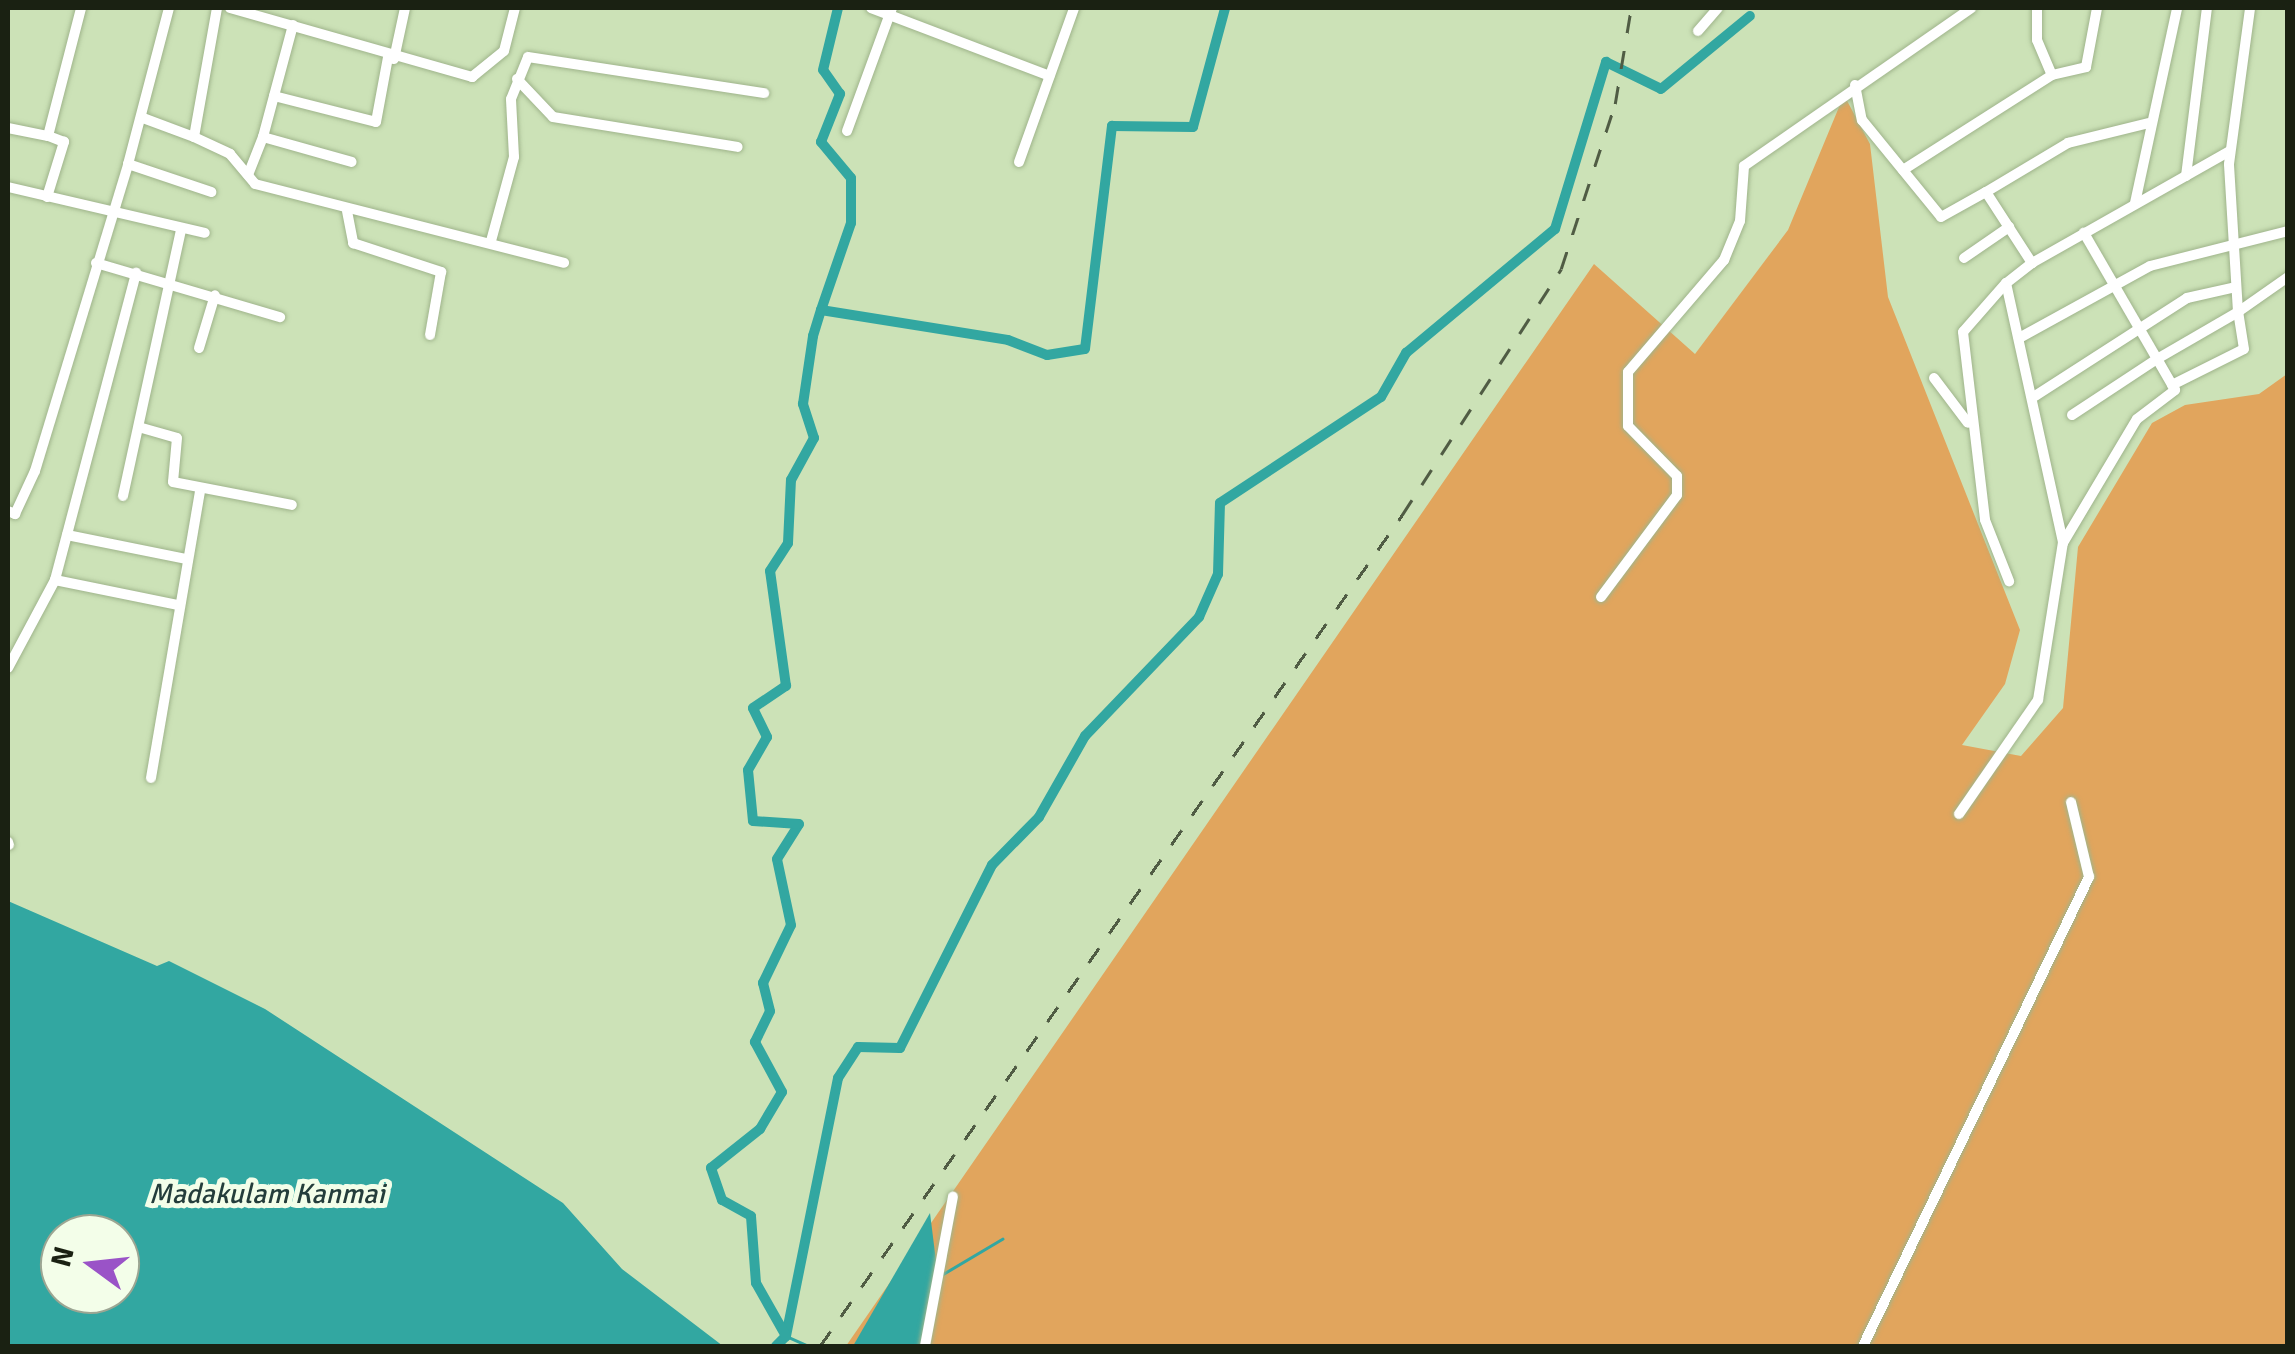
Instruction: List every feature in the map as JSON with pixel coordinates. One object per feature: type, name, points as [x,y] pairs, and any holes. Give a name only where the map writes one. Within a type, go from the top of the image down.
[{"type":"street","points":[[48,136],[81,8]]},
{"type":"street","points":[[8,512],[15,514],[35,471],[143,118],[169,8]]},
{"type":"street","points":[[194,137],[217,8]]},
{"type":"street","points":[[230,8],[391,58],[472,78],[504,51],[516,8]]},
{"type":"street","points":[[274,96],[376,122],[405,8]]},
{"type":"street","points":[[871,8],[891,11],[1050,76]]},
{"type":"street","points":[[1019,162],[1074,8]]},
{"type":"street","points":[[1698,31],[1718,8]]},
{"type":"street","points":[[1601,597],[1677,495],[1677,476],[1628,426],[1628,372],[1724,260],[1740,221],[1744,166],[1854,85],[1971,8]]},
{"type":"street","points":[[2037,8],[2037,40],[2052,75]]},
{"type":"street","points":[[1903,170],[2052,75],[2086,67],[2097,8]]},
{"type":"street","points":[[2136,204],[2148,123],[2177,8]]},
{"type":"street","points":[[2186,176],[2207,8]]},
{"type":"street","points":[[1959,814],[2038,700],[2064,544],[2137,418],[2172,385],[2244,349],[2231,288],[2230,151],[2250,8]]},
{"type":"street","points":[[847,131],[891,11]]},
{"type":"street","points":[[248,175],[263,137],[293,25]]},
{"type":"street","points":[[491,241],[514,157],[517,78],[528,57],[547,54],[764,92]]},
{"type":"street","points":[[517,78],[553,117],[738,147]]},
{"type":"street","points":[[1854,85],[1862,120],[1941,217],[2068,143],[2148,123]]},
{"type":"street","points":[[143,118],[194,137],[248,175],[347,211],[491,241],[564,262]]},
{"type":"street","points":[[8,128],[64,142],[47,198]]},
{"type":"street","points":[[263,137],[352,162]]},
{"type":"street","points":[[2009,581],[1985,520],[1969,424],[1963,332],[2006,283],[2032,263],[2230,151]]},
{"type":"street","points":[[128,164],[211,192]]},
{"type":"street","points":[[8,188],[181,231],[205,233]]},
{"type":"street","points":[[1986,192],[2032,263]]},
{"type":"street","points":[[347,211],[353,243],[441,272],[430,336]]},
{"type":"street","points":[[1964,258],[2009,227]]},
{"type":"street","points":[[2021,337],[2150,266],[2229,251],[2288,230]]},
{"type":"street","points":[[123,496],[142,428],[181,231]]},
{"type":"street","points":[[2084,233],[2172,385]]},
{"type":"street","points":[[96,262],[280,317]]},
{"type":"street","points":[[8,668],[55,580],[136,273]]},
{"type":"street","points":[[2072,416],[2288,277]]},
{"type":"street","points":[[2006,283],[2036,396],[2042,468],[2064,544]]},
{"type":"street","points":[[2036,396],[2137,326],[2187,298],[2231,288]]},
{"type":"street","points":[[200,348],[215,295]]},
{"type":"street","points":[[1934,378],[1969,424]]},
{"type":"street","points":[[142,428],[177,438],[173,482],[292,504]]},
{"type":"street","points":[[151,778],[200,490]]},
{"type":"street","points":[[67,535],[186,559]]},
{"type":"street","points":[[55,580],[178,606]]},
{"type":"street","points":[[1863,1346],[2089,877],[2071,802]]},
{"type":"street","points":[[926,1346],[953,1197]]},
{"type":"shaded area","points":[[1844,95],[1870,144],[1888,297],[2020,630],[2005,684],[1962,745],[2021,756],[2063,708],[2078,547],[2152,423],[2185,405],[2259,394],[2287,374],[2287,1346],[846,1346],[1594,264],[1695,354],[1788,230]]},
{"type":"water","name":"Madakulam Kanmai","points":[[8,901],[157,966],[169,961],[265,1009],[563,1203],[622,1269],[723,1346],[8,1346]]},
{"type":"water","points":[[930,1213],[938,1277],[923,1346],[853,1346]]},
{"type":"waterway","points":[[821,310],[851,223],[851,178],[821,142],[840,94],[823,70],[838,8]]},
{"type":"waterway","points":[[776,1346],[786,1336],[756,1283],[751,1216],[722,1200],[711,1168],[760,1129],[782,1092],[755,1042],[770,1011],[763,983],[791,925],[777,859],[799,824],[753,821],[748,770],[767,737],[753,708],[786,686],[770,571],[788,543],[791,480],[814,438],[803,404],[821,310],[1008,340],[1047,355],[1085,349],[1112,126],[1193,127],[1225,8]]},
{"type":"waterway","points":[[786,1336],[838,1078],[858,1047],[900,1048],[992,865],[1039,817],[1085,736],[1199,617],[1218,574],[1220,503],[1381,397],[1406,353],[1555,229],[1606,62],[1661,89],[1750,16]]},
{"type":"waterway","points":[[943,1274],[1002,1239]]},
{"type":"waterway","points":[[786,1336],[808,1346]]},
{"type":"railway","points":[[820,1346],[1402,515],[1561,269],[1615,104],[1631,8]]}]
